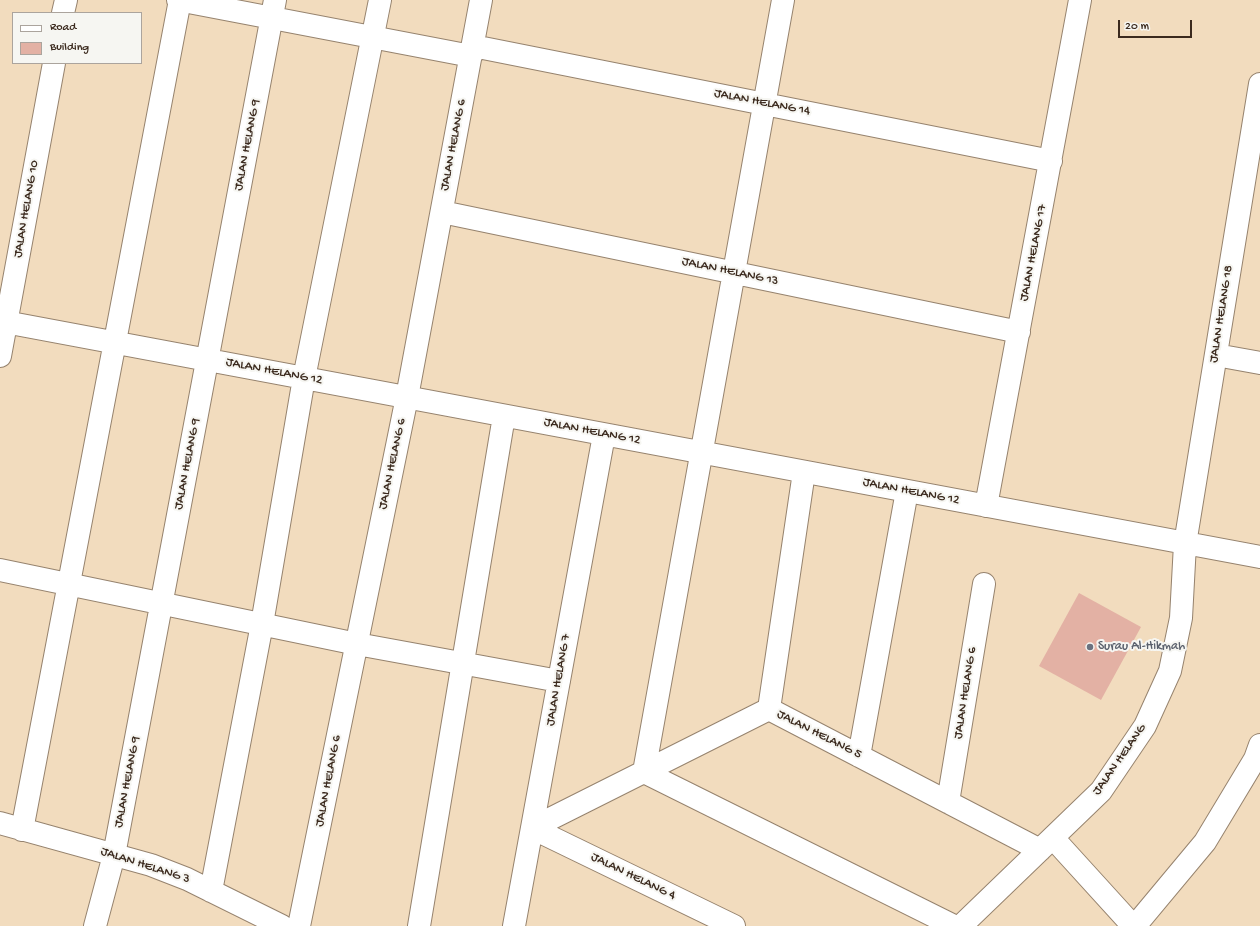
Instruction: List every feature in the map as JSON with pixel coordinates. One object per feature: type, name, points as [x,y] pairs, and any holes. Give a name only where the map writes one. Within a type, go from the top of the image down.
[{"type":"street","points":[[64,12],[66,0]]},
{"type":"street","points":[[22,830],[116,343],[179,0]]},
{"type":"street","name":"JALAN HELANG 14","points":[[179,0],[274,9],[373,37],[472,51],[763,103],[1051,161]]},
{"type":"street","points":[[211,890],[262,624],[304,378],[380,0]]},
{"type":"street","name":"JALAN HELANG 6","points":[[299,926],[407,397],[481,0]]},
{"type":"street","points":[[644,772],[763,103],[783,0]]},
{"type":"street","name":"JALAN HELANG 17","points":[[986,506],[1080,0]]},
{"type":"street","name":"JALAN HELANG 9","points":[[95,926],[114,855],[274,9]]},
{"type":"street","name":"JALAN HELANG 10","points":[[0,356],[3,322],[54,64]]},
{"type":"street","name":"JALAN HELANG 18","points":[[1185,544],[1216,355],[1254,163],[1260,84]]},
{"type":"street","name":"JALAN HELANG 13","points":[[442,212],[1019,332]]},
{"type":"street","name":"JALAN HELANG 12","points":[[3,322],[1260,557]]},
{"type":"street","points":[[1216,355],[1260,363]]},
{"type":"street","points":[[419,926],[504,416]]},
{"type":"street","name":"JALAN HELANG 7","points":[[514,926],[604,435]]},
{"type":"street","name":"JALAN HELANG 5","points":[[804,472],[769,709],[948,802],[1046,844],[1134,926]]},
{"type":"street","points":[[859,756],[907,491]]},
{"type":"street","name":"JALAN HELANG","points":[[961,926],[1101,791],[1145,726],[1170,671],[1181,618],[1185,544]]},
{"type":"street","points":[[0,570],[356,644],[559,680]]},
{"type":"street","name":"JALAN HELANG 6","points":[[948,802],[984,584]]},
{"type":"street","points":[[532,828],[769,709]]},
{"type":"street","points":[[1134,926],[1205,842],[1254,759],[1260,745]]},
{"type":"street","points":[[644,772],[954,926]]},
{"type":"street","name":"JALAN HELANG 3","points":[[0,823],[151,865],[211,890],[282,926]]},
{"type":"street","name":"JALAN HELANG 4","points":[[532,828],[734,926]]},
{"type":"building","name":"Surau Al-Hikmah","points":[[1079,593],[1141,627],[1101,700],[1039,666]]},
{"type":"place","name":"Surau Al-Hikmah","points":[[1090,647]]}]
